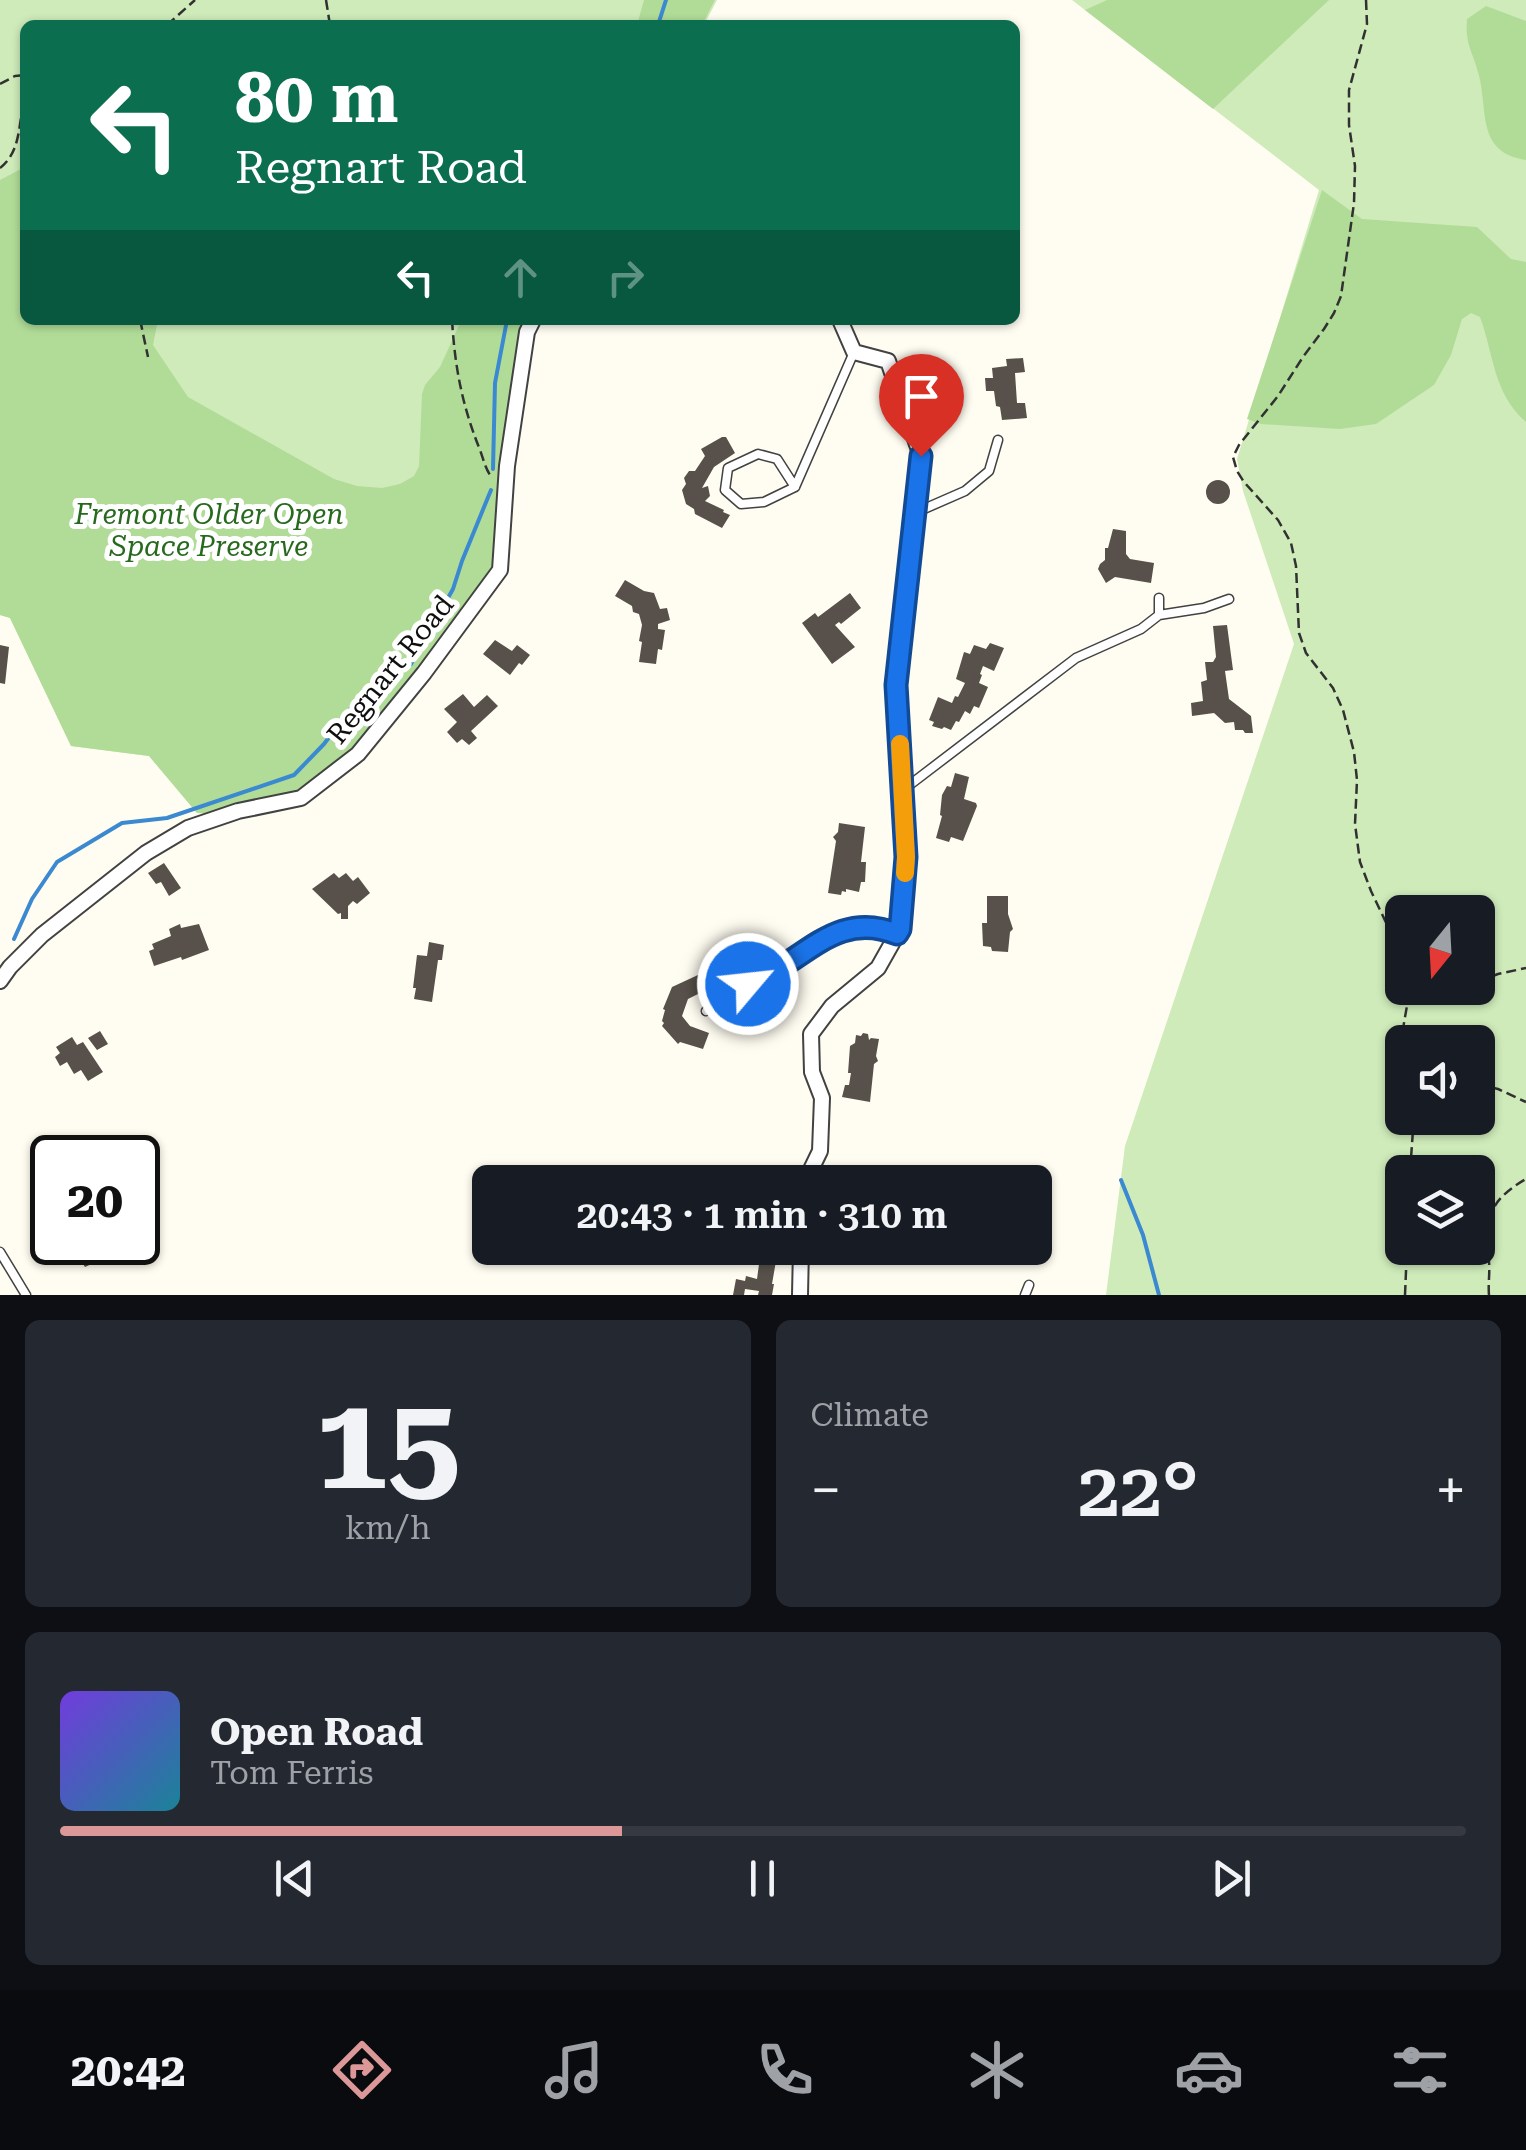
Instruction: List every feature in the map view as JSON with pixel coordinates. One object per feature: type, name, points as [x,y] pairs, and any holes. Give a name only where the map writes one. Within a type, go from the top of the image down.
[{"type":"street","name":"Regnart Road","points":[[0,981],[42,936],[146,852],[188,828],[238,811],[301,798],[358,754],[424,674],[500,570],[506,466],[530,325]]},
{"type":"street","points":[[813,1165],[820,1151],[822,1098],[812,1072],[811,1034],[832,1006],[878,968],[900,929],[906,857],[896,685],[921,456],[888,361],[854,352],[842,325]]},
{"type":"street","points":[[800,1295],[801,1265]]},
{"type":"lane","points":[[795,487],[778,459],[758,454],[728,468],[725,490],[741,504],[764,502],[795,487],[854,352]]},
{"type":"lane","points":[[917,512],[964,490],[990,472],[998,440]]},
{"type":"lane","points":[[1159,598],[1159,614]]},
{"type":"lane","points":[[902,790],[1076,658],[1141,629],[1159,614],[1204,608],[1229,599]]},
{"type":"lane","points":[[706,1011],[715,1000],[763,978],[837,932],[856,926],[897,934]]},
{"type":"lane","points":[[0,1252],[26,1295]]},
{"type":"lane","points":[[1025,1295],[1030,1285]]},
{"type":"path","points":[[173,20],[195,0]]},
{"type":"path","points":[[1366,0],[1367,24],[1349,90],[1354,204],[1341,296],[1324,329],[1234,457],[1244,482],[1278,520],[1290,543],[1296,566],[1299,633],[1306,652],[1334,688],[1342,710],[1354,752],[1360,862],[1385,920]]},
{"type":"path","points":[[0,168],[16,150],[20,126]]},
{"type":"path","points":[[141,325],[148,357]]},
{"type":"path","points":[[452,325],[466,413],[494,486]]},
{"type":"path","points":[[1495,977],[1526,968]]},
{"type":"path","points":[[1495,1088],[1526,1102]]},
{"type":"path","points":[[1489,1295],[1487,1224],[1492,1208],[1526,1179]]},
{"type":"path","points":[[1405,1295],[1406,1265]]},
{"type":"green space","name":"Fremont Older Open Space Preserve","points":[[0,0],[717,0],[707,20],[20,20],[20,325],[513,325],[197,813],[149,756],[71,746],[10,618],[0,615]]},
{"type":"green space","points":[[644,0],[715,0],[705,20],[638,20]]},
{"type":"green space","points":[[1072,0],[1526,0],[1526,1295],[1106,1295],[1125,1146],[1294,644],[1243,491],[1237,459],[1319,190]]},
{"type":"green space","points":[[1107,0],[1329,0],[1213,109],[1085,10]]},
{"type":"green space","points":[[1486,6],[1526,21],[1526,160],[1499,148],[1487,127],[1467,28],[1467,19]]},
{"type":"green space","name":"Fremont Older Open Space Preserve","points":[[20,170],[20,325],[157,325],[153,345],[188,397],[334,479],[357,486],[382,488],[414,476],[419,466],[422,394],[440,367],[459,325],[534,325],[530,333],[496,586],[431,675],[302,802],[236,816],[197,813],[149,756],[71,746],[10,618],[0,615],[0,180]]},
{"type":"green space","points":[[1322,190],[1362,219],[1477,227],[1511,259],[1526,262],[1526,422],[1507,399],[1480,317],[1471,313],[1462,319],[1451,355],[1434,385],[1376,424],[1340,429],[1261,424],[1247,419]]},
{"type":"building","points":[[1023,358],[1025,372],[1015,373],[1017,403],[1025,403],[1027,418],[1002,420],[994,391],[986,391],[985,378],[993,378],[992,368],[1007,366],[1006,359]]},
{"type":"building","points":[[726,437],[735,453],[714,467],[702,488],[708,486],[710,496],[705,501],[730,515],[722,528],[695,514],[686,504],[682,490],[684,478],[689,471],[695,471],[705,456],[701,449]]},
{"type":"building","points":[[1218,480],[1230,492],[1218,504],[1206,492]]},
{"type":"building","points":[[1113,529],[1126,531],[1126,554],[1130,559],[1154,563],[1151,583],[1115,577],[1106,583],[1098,569],[1105,560]]},
{"type":"building","points":[[625,580],[654,593],[660,609],[667,608],[670,620],[658,624],[658,629],[665,630],[656,664],[639,662],[639,614],[615,596]]},
{"type":"building","points":[[850,593],[861,608],[835,625],[855,647],[832,664],[802,623],[815,613],[818,617]]},
{"type":"building","points":[[1227,625],[1233,670],[1225,671],[1229,699],[1251,716],[1253,733],[1235,730],[1234,722],[1225,723],[1214,713],[1192,716],[1191,703],[1203,701],[1205,662],[1213,662],[1216,657],[1213,626]]},
{"type":"building","points":[[495,640],[512,651],[517,645],[530,655],[510,675],[483,654]]},
{"type":"building","points":[[990,643],[1004,648],[994,671],[983,666],[979,683],[988,687],[979,708],[974,706],[970,714],[965,711],[951,730],[932,726],[934,722],[929,720],[938,697],[952,703],[965,683],[956,679],[964,652],[970,654],[974,645],[986,649]]},
{"type":"building","points":[[0,645],[9,647],[5,684],[0,683]]},
{"type":"building","points":[[463,694],[474,707],[487,695],[498,706],[471,731],[477,738],[469,745],[462,739],[457,743],[447,732],[457,722],[444,709]]},
{"type":"building","points":[[955,773],[969,777],[964,799],[977,806],[963,841],[951,837],[949,842],[936,838],[942,795],[947,786],[951,787]]},
{"type":"building","points":[[839,823],[865,827],[861,862],[866,862],[865,882],[861,882],[859,892],[846,889],[841,895],[828,893],[836,841],[833,837]]},
{"type":"building","points":[[164,863],[181,888],[169,896],[161,882],[156,884],[148,873]]},
{"type":"building","points":[[334,873],[339,878],[346,873],[353,881],[358,877],[370,893],[348,906],[348,919],[341,919],[341,913],[312,889]]},
{"type":"building","points":[[987,896],[1008,896],[1013,929],[1008,952],[983,946]]},
{"type":"building","points":[[180,924],[181,928],[199,924],[209,950],[154,966],[149,951],[154,949],[152,944],[171,936],[169,929]]},
{"type":"building","points":[[429,942],[444,945],[432,1002],[414,999],[413,988],[417,955],[427,956]]},
{"type":"building","points":[[698,975],[709,984],[706,990],[688,999],[682,1016],[690,1026],[709,1033],[703,1049],[678,1044],[662,1026],[663,1009],[672,987]]},
{"type":"building","points":[[100,1031],[108,1044],[97,1050],[88,1038]]},
{"type":"building","points":[[868,1034],[869,1040],[879,1039],[870,1102],[842,1097],[851,1073],[850,1046],[856,1035]]},
{"type":"building","points":[[72,1037],[77,1045],[83,1042],[103,1072],[88,1081],[81,1070],[74,1074],[67,1062],[60,1066],[55,1057],[60,1053],[56,1047]]},
{"type":"building","points":[[759,1265],[775,1265],[772,1295],[758,1295],[759,1291],[745,1289],[744,1295],[733,1295],[736,1279],[757,1279]]},
{"type":"waterway","points":[[660,20],[666,0]]},
{"type":"waterway","points":[[493,469],[495,383],[506,325]]},
{"type":"waterway","points":[[14,939],[32,899],[57,862],[122,823],[167,818],[294,775],[324,744],[361,695],[411,664],[453,589],[491,490]]},
{"type":"waterway","points":[[1121,1180],[1143,1235],[1159,1295]]},
{"type":"slow traffic","points":[[900,744],[905,873]]},
{"type":"route","points":[[748,984],[837,932],[856,926],[897,934],[900,929],[906,857],[896,685],[921,456]]}]
